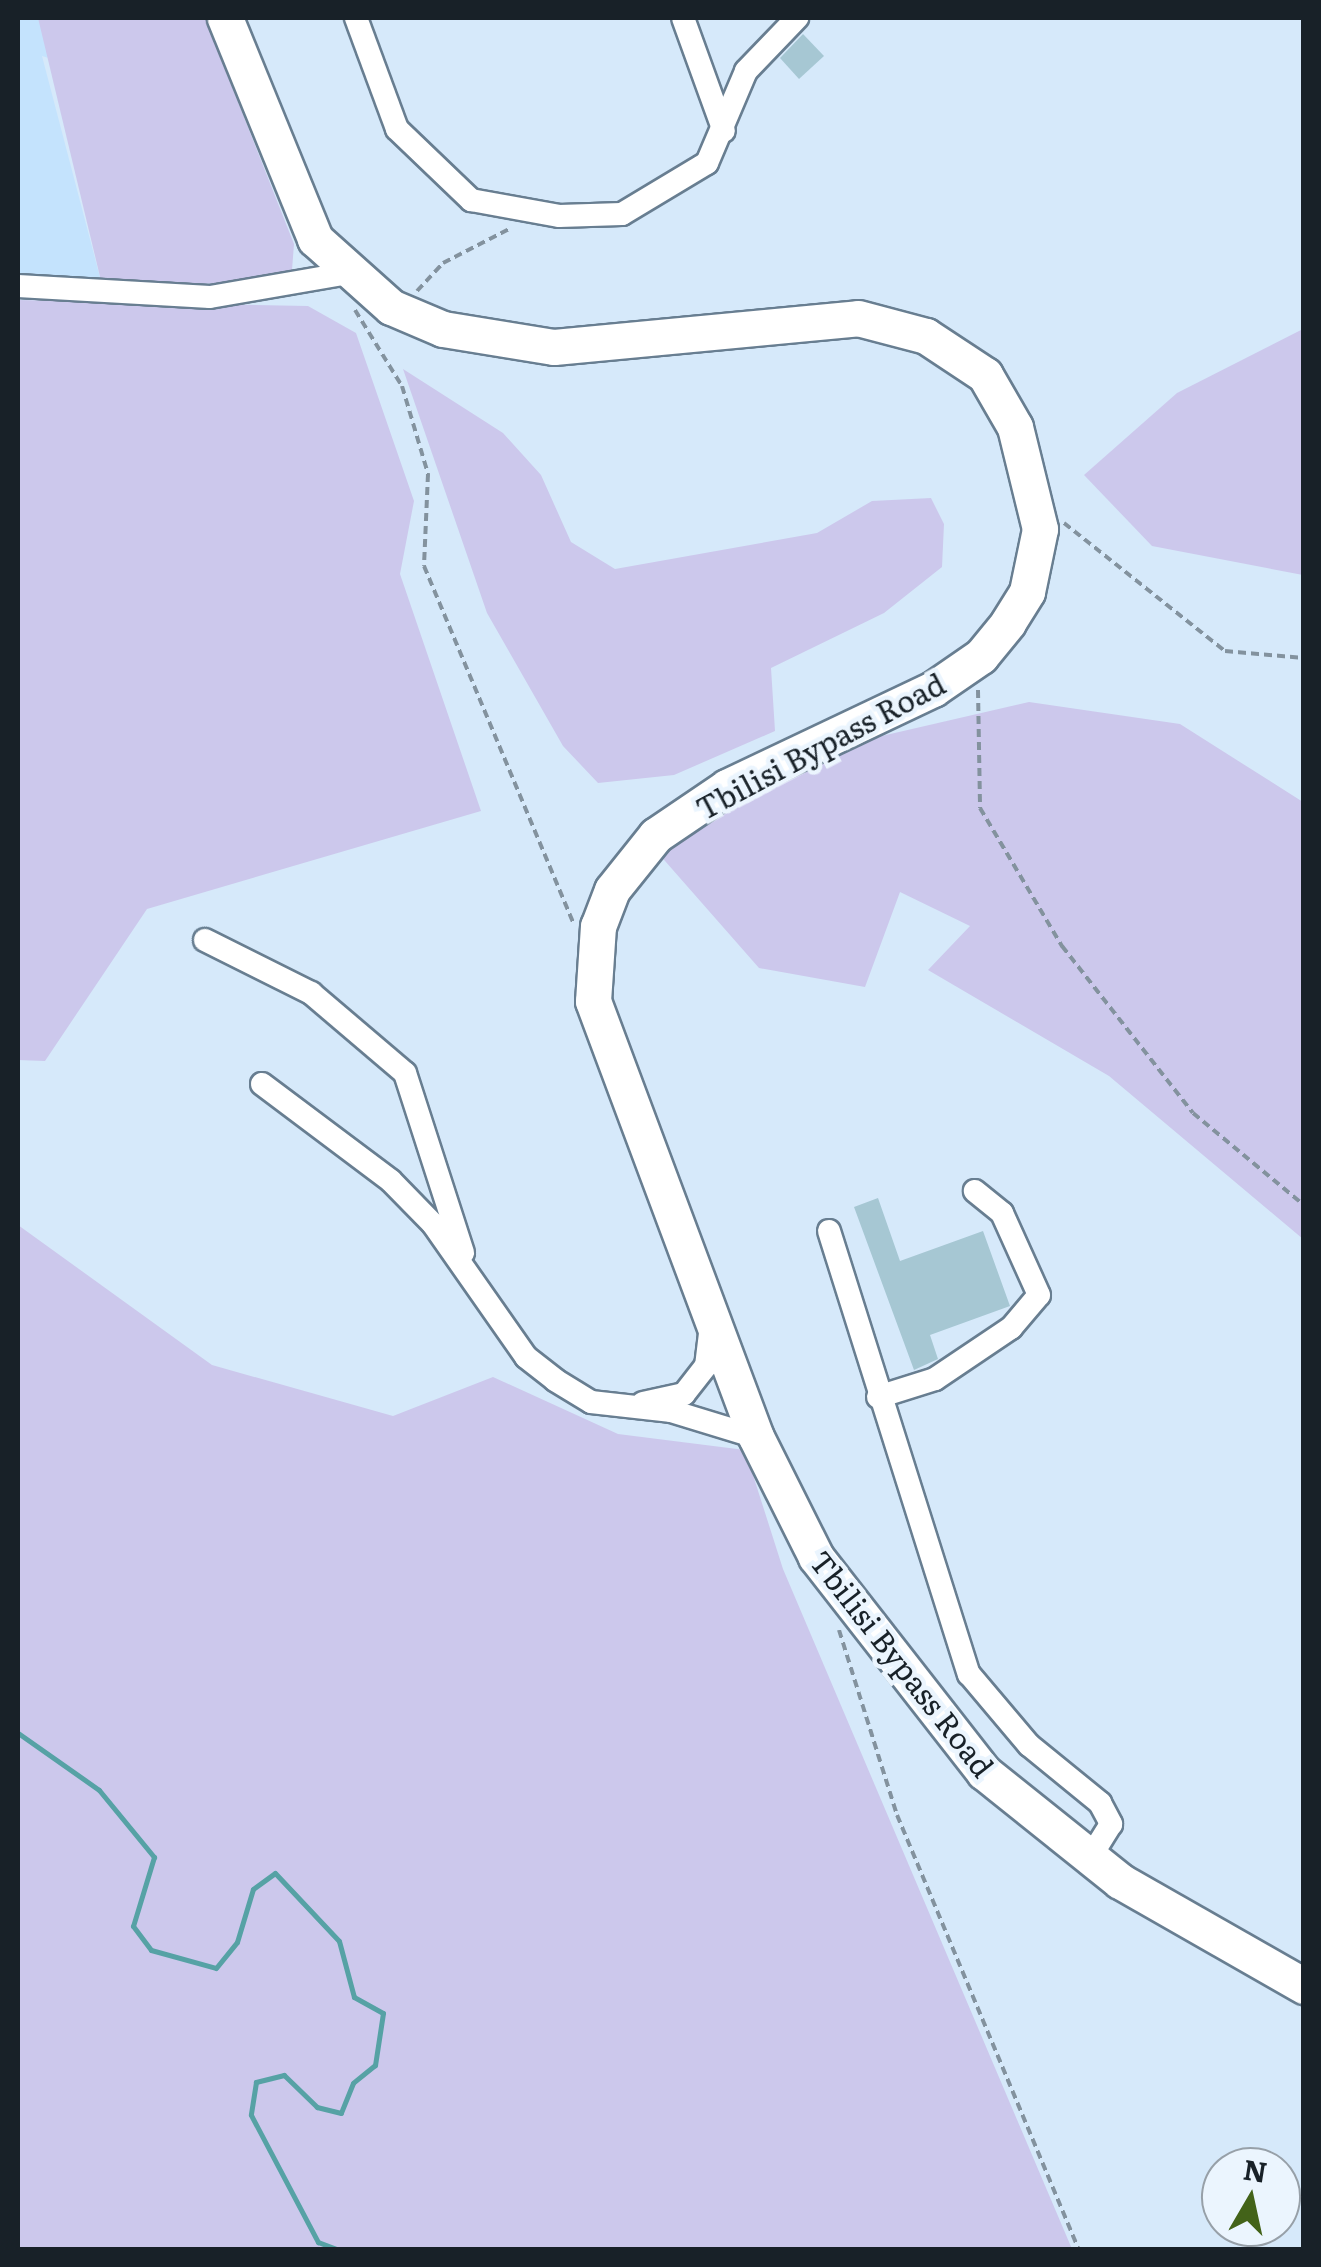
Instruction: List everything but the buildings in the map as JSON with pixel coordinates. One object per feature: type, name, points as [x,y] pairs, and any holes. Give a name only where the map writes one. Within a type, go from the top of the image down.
[{"type":"highway","name":"Tbilisi Bypass Road","points":[[225,18],[293,194],[343,274],[391,307],[443,329],[554,347],[858,318],[926,336],[985,375],[1016,427],[1040,504],[1027,592],[981,656],[727,787],[656,835],[612,890],[591,964],[603,1044],[712,1310],[756,1437],[816,1556],[984,1772],[1090,1857],[1304,1986]]},
{"type":"street","points":[[356,18],[397,129],[471,200],[542,213],[622,214],[707,162],[724,132],[746,72],[797,18]]},
{"type":"street","points":[[683,18],[724,132]]},
{"type":"street","points":[[18,286],[210,298],[343,274]]},
{"type":"street","points":[[205,940],[312,993],[405,1073],[472,1281]]},
{"type":"street","points":[[262,1084],[392,1182],[472,1281],[526,1357],[590,1402],[671,1412],[756,1437]]},
{"type":"street","points":[[878,1397],[935,1379],[1011,1328],[1040,1295],[1002,1213],[975,1191]]},
{"type":"street","points":[[829,1231],[878,1397],[969,1674],[1029,1744],[1100,1803],[1111,1824],[1090,1857]]},
{"type":"street","points":[[590,1402],[634,1406],[684,1394],[706,1366],[712,1310]]},
{"type":"path","points":[[391,307],[443,263],[542,213]]},
{"type":"path","points":[[343,274],[357,316],[402,386],[428,474],[424,566],[591,964]]},
{"type":"path","points":[[1040,504],[1225,651],[1304,658]]},
{"type":"path","points":[[981,656],[974,756],[980,808],[1004,852],[1118,1024],[1193,1114],[1304,1205]]},
{"type":"path","points":[[838,1626],[898,1814],[1079,2250]]},
{"type":"shaded area","points":[[18,18],[38,18],[52,59],[42,56],[102,285],[18,276]]},
{"type":"shaded area","points":[[38,18],[205,18],[294,244],[292,270],[261,283],[102,285]]},
{"type":"shaded area","points":[[18,300],[308,306],[356,333],[414,501],[400,574],[481,811],[147,909],[45,1061],[18,1060]]},
{"type":"shaded area","points":[[1303,329],[1303,575],[1152,546],[1084,475],[1177,393]]},
{"type":"shaded area","points":[[403,369],[503,433],[541,475],[571,542],[615,569],[817,533],[872,501],[931,498],[944,524],[942,567],[884,613],[771,668],[775,731],[674,775],[598,783],[563,746],[487,613]]},
{"type":"shaded area","points":[[1029,702],[1180,724],[1303,802],[1303,1239],[1109,1076],[928,970],[970,926],[900,892],[865,987],[759,968],[658,853],[709,796],[873,738]]},
{"type":"shaded area","points":[[18,1225],[212,1365],[393,1416],[493,1377],[618,1434],[745,1450],[783,1569],[1072,2249],[18,2249]]},
{"type":"waterway","points":[[18,1733],[99,1790],[154,1857],[133,1926],[151,1950],[216,1968],[237,1942],[253,1889],[275,1873],[339,1941],[354,1997],[383,2013],[375,2065],[353,2083],[341,2113],[317,2107],[284,2075],[256,2082],[251,2115],[318,2242],[339,2250]]},
{"type":"waterway","points":[[364,2250],[448,2250]]}]
